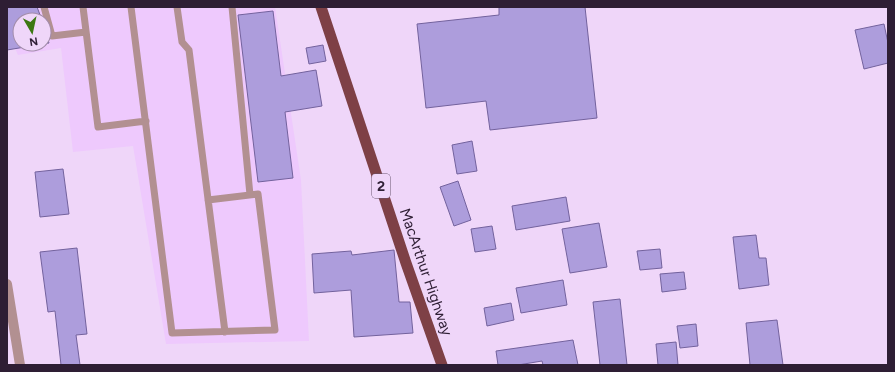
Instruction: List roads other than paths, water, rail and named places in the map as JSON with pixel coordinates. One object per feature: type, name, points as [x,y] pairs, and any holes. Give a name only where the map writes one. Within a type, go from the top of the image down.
[{"type":"highway","name":"MacArthur Highway","points":[[321,7],[406,263],[442,365]]},
{"type":"street","points":[[7,284],[20,365]]},
{"type":"lane","points":[[44,7],[52,36],[86,32]]},
{"type":"lane","points":[[83,7],[98,127],[146,121]]},
{"type":"lane","points":[[131,7],[172,333],[275,330],[258,194],[208,200]]},
{"type":"lane","points":[[177,7],[182,42],[189,50],[224,332]]},
{"type":"lane","points":[[232,7],[250,195]]}]
